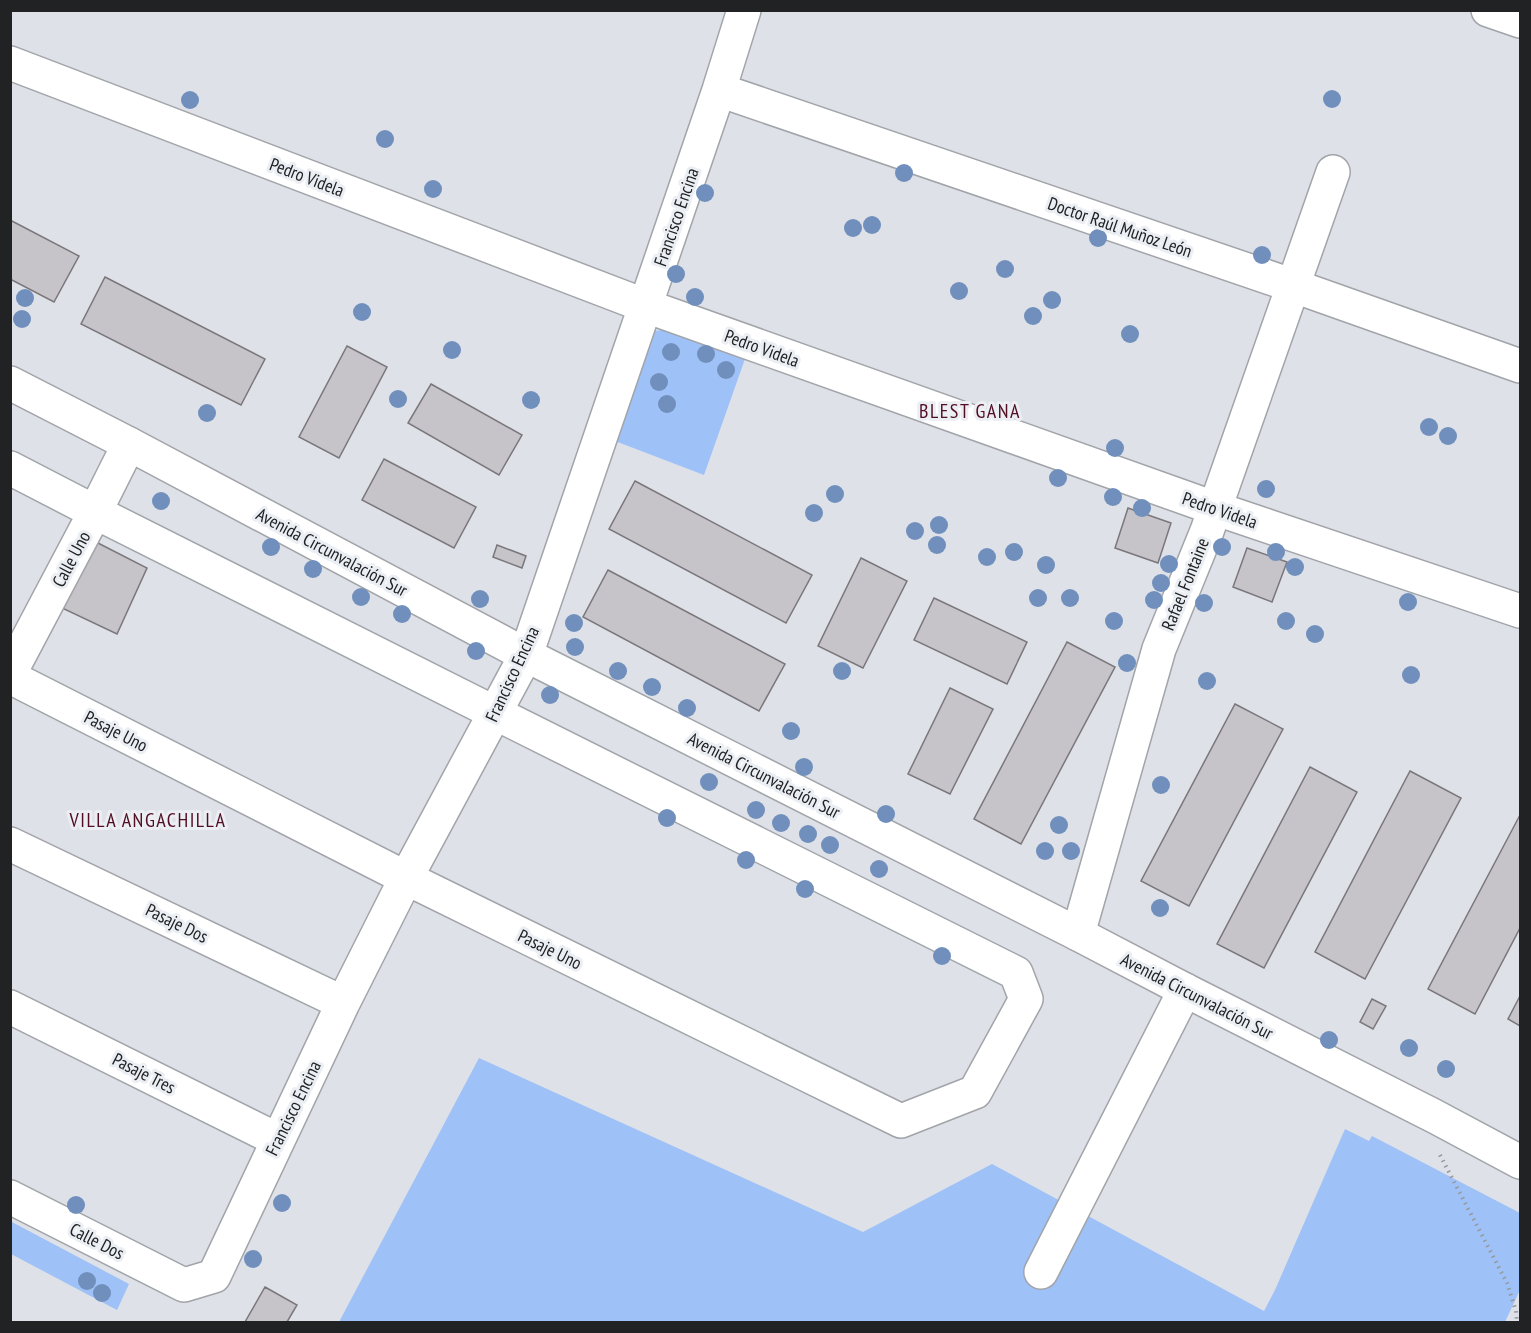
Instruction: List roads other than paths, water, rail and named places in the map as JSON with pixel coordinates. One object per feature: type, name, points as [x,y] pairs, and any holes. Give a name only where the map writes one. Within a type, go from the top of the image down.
[{"type":"street","name":"Francisco Encina","points":[[184,1285],[214,1276],[406,878],[526,655],[646,306],[744,10]]},
{"type":"street","points":[[1488,10],[1521,21]]},
{"type":"street","name":"Pedro Videla","points":[[10,63],[646,306],[1214,508],[1521,610]]},
{"type":"street","name":"Doctor Raúl Muñoz León","points":[[719,90],[1521,366]]},
{"type":"street","name":"Rafael Fontaine","points":[[1078,934],[1159,649],[1207,531],[1333,172]]},
{"type":"street","name":"Avenida Circunvalación Sur","points":[[10,383],[526,655],[1078,934],[1521,1162]]},
{"type":"street","name":"Calle Uno","points":[[10,675],[129,444]]},
{"type":"street","points":[[10,468],[495,713]]},
{"type":"street","name":"Pasaje Uno","points":[[10,675],[406,878],[901,1121],[975,1092],[1026,999],[1016,973],[495,713]]},
{"type":"street","name":"Pasaje Dos","points":[[10,844],[344,1003]]},
{"type":"street","points":[[1041,1272],[1185,990]]},
{"type":"street","name":"Pasaje Tres","points":[[10,1007],[278,1140]]},
{"type":"street","name":"Calle Dos","points":[[10,1197],[184,1285]]},
{"type":"district","name":"BLEST GANA","points":[[970,411]]},
{"type":"district","name":"VILLA ANGACHILLA","points":[[148,820]]}]
